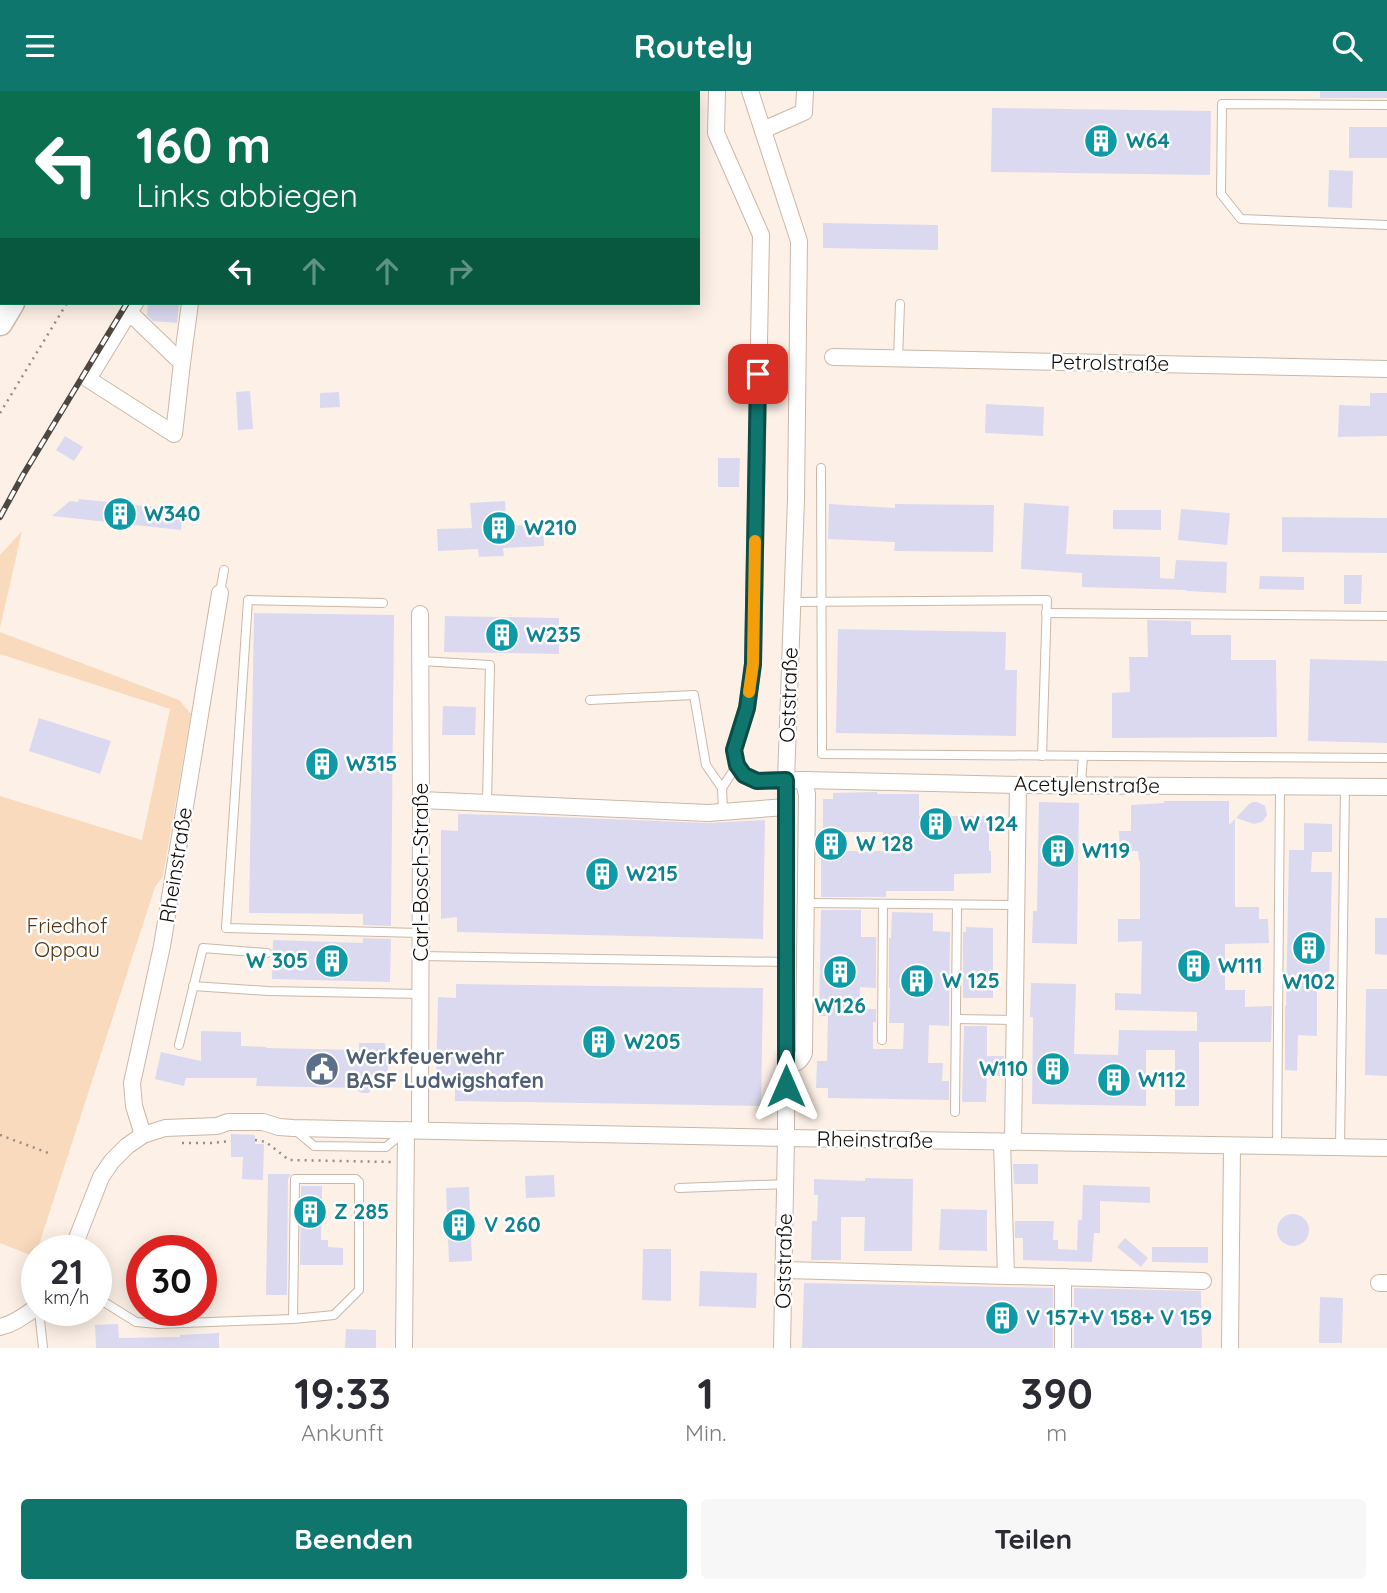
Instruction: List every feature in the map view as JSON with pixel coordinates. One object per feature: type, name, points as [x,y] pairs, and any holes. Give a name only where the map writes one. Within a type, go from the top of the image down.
[{"type":"highway","points":[[0,323],[11,305]]},
{"type":"street","points":[[717,91],[716,133],[761,235],[753,664],[747,708],[734,750],[737,765]]},
{"type":"street","name":"Oststraße","points":[[750,91],[799,241],[792,601],[795,780],[786,807],[786,1184],[782,1348]]},
{"type":"street","points":[[763,130],[804,112],[805,91]]},
{"type":"street","points":[[183,363],[132,308],[88,379],[174,434],[183,363],[190,305]]},
{"type":"street","name":"Petrolstraße","points":[[833,357],[1387,369]]},
{"type":"street","name":"Rheinstraße","points":[[220,593],[162,946],[132,1083],[134,1105],[142,1135],[165,1128],[217,1126],[243,1133],[286,1127],[1387,1148]]},
{"type":"street","name":"Carl-Bosch-Straße","points":[[404,1348],[406,1160],[413,1130],[421,956],[420,614]]},
{"type":"street","name":"Acetylenstraße","points":[[737,765],[744,775],[757,781],[1387,787]]},
{"type":"street","points":[[786,1065],[801,1060],[804,1053],[807,794],[795,780]]},
{"type":"street","points":[[1006,1276],[1008,1142],[1015,1020],[1018,785]]},
{"type":"street","points":[[421,800],[708,813],[786,807]]},
{"type":"street","points":[[78,1235],[102,1177],[112,1161],[142,1135]]},
{"type":"street","points":[[1230,1348],[1232,1146]]},
{"type":"street","points":[[785,1271],[1203,1281]]},
{"type":"street","points":[[1063,1277],[1063,1348]]},
{"type":"street","points":[[0,1327],[21,1318]]},
{"type":"lane","points":[[1387,106],[1222,104],[1221,194],[1241,219],[1387,225]]},
{"type":"lane","points":[[898,359],[900,304]]},
{"type":"lane","points":[[821,468],[822,754],[1387,758]]},
{"type":"lane","points":[[220,593],[225,570]]},
{"type":"lane","points":[[383,603],[248,600],[226,928],[421,933]]},
{"type":"lane","points":[[792,601],[1047,600],[1042,755]]},
{"type":"lane","points":[[1046,613],[1387,616]]},
{"type":"lane","points":[[420,661],[490,665],[487,803]]},
{"type":"lane","points":[[590,700],[694,695],[706,765],[722,788],[723,812]]},
{"type":"lane","points":[[1081,785],[1083,756]]},
{"type":"lane","points":[[722,788],[737,765]]},
{"type":"lane","points":[[1277,1146],[1280,787]]},
{"type":"lane","points":[[1340,1147],[1345,787]]},
{"type":"lane","points":[[806,903],[1017,905]]},
{"type":"lane","points":[[882,1040],[883,904]]},
{"type":"lane","points":[[955,1111],[957,905]]},
{"type":"lane","points":[[179,1045],[203,948],[267,953]]},
{"type":"lane","points":[[421,956],[786,962]]},
{"type":"lane","points":[[193,986],[268,991],[420,993]]},
{"type":"lane","points":[[956,1019],[1015,1020]]},
{"type":"lane","points":[[112,1307],[136,1322],[183,1324],[293,1319],[334,1315],[359,1290],[359,1182],[356,1179],[295,1179],[293,1319]]},
{"type":"lane","points":[[679,1188],[786,1184]]},
{"type":"lane","points":[[40,1326],[43,1348]]},
{"type":"path","points":[[0,413],[66,305]]},
{"type":"path","points":[[176,1143],[211,1143],[243,1133],[266,1142],[289,1160],[406,1160]]},
{"type":"path","points":[[0,1135],[51,1154]]},
{"type":"green space","points":[[22,531],[0,628],[0,555]]},
{"type":"green space","name":"Friedhof Oppau","points":[[0,632],[179,700],[191,714],[163,876],[155,887],[42,1235],[21,1235],[21,1251],[0,1243],[0,796],[142,840],[170,709],[0,654]]},
{"type":"building","points":[[1320,91],[1387,91],[1387,98],[1320,98]]},
{"type":"building","name":"W64","points":[[992,108],[1211,111],[1210,175],[991,172]]},
{"type":"building","points":[[1349,127],[1387,127],[1387,158],[1349,158]]},
{"type":"building","points":[[1329,170],[1353,171],[1352,208],[1328,207]]},
{"type":"building","points":[[823,223],[938,225],[938,250],[823,248]]},
{"type":"building","points":[[148,305],[179,305],[177,323],[153,321],[147,315]]},
{"type":"building","points":[[250,391],[253,429],[238,430],[236,392]]},
{"type":"building","points":[[339,392],[340,407],[320,408],[320,393]]},
{"type":"building","points":[[1370,393],[1387,393],[1387,436],[1338,437],[1339,405],[1370,406]]},
{"type":"building","points":[[986,404],[1044,407],[1043,436],[985,433]]},
{"type":"building","points":[[65,436],[83,447],[74,461],[56,450]]},
{"type":"building","points":[[718,458],[740,458],[739,487],[718,487]]},
{"type":"building","name":"W340","points":[[79,499],[183,510],[181,530],[52,516],[70,501],[78,502]]},
{"type":"building","name":"W210","points":[[505,501],[506,526],[543,524],[544,546],[503,548],[504,556],[479,557],[478,549],[438,551],[437,529],[472,528],[470,503]]},
{"type":"building","points":[[1024,503],[1069,506],[1066,554],[1160,557],[1160,578],[1174,579],[1176,560],[1227,562],[1226,593],[1082,587],[1082,573],[1021,569]]},
{"type":"building","points":[[829,504],[895,508],[895,504],[994,505],[993,552],[894,551],[895,542],[828,539]]},
{"type":"building","points":[[1181,509],[1230,513],[1227,545],[1178,540]]},
{"type":"building","points":[[1113,510],[1161,510],[1161,530],[1113,529]]},
{"type":"building","points":[[1282,517],[1387,518],[1387,553],[1282,552]]},
{"type":"building","points":[[1344,575],[1362,575],[1361,604],[1344,604]]},
{"type":"building","points":[[1260,576],[1304,577],[1304,590],[1259,589]]},
{"type":"building","name":"W315","points":[[254,613],[394,615],[391,926],[363,925],[363,914],[249,913]]},
{"type":"building","name":"W235","points":[[445,616],[559,618],[559,654],[444,652]]},
{"type":"building","points":[[1147,620],[1191,621],[1191,635],[1231,635],[1231,660],[1276,660],[1277,737],[1112,738],[1112,693],[1130,692],[1129,657],[1148,657]]},
{"type":"building","points":[[838,629],[1006,632],[1005,670],[1017,670],[1016,736],[836,733]]},
{"type":"building","points":[[1310,659],[1387,661],[1387,743],[1308,741]]},
{"type":"building","points":[[443,706],[476,707],[475,735],[442,735]]},
{"type":"building","points":[[39,718],[111,741],[100,774],[29,751]]},
{"type":"building","name":"W 128","points":[[833,793],[919,794],[919,816],[989,816],[991,873],[954,874],[954,891],[886,891],[886,897],[821,897],[823,799],[833,799]],"holes":[[[841,832],[883,832],[883,851],[841,851]]]},
{"type":"building","name":"W111","points":[[1164,801],[1229,801],[1229,825],[1235,819],[1235,907],[1259,907],[1259,919],[1268,919],[1269,943],[1225,944],[1225,990],[1245,990],[1245,1007],[1272,1006],[1271,1042],[1199,1042],[1199,1106],[1175,1106],[1175,1050],[1146,1050],[1146,1106],[1032,1104],[1031,983],[1076,984],[1074,1054],[1118,1055],[1119,1030],[1197,1031],[1197,1012],[1115,1010],[1115,993],[1141,994],[1142,941],[1118,942],[1118,919],[1140,919],[1140,861],[1138,851],[1120,851],[1119,831],[1131,831],[1131,805]]},
{"type":"building","name":"W119","points":[[1039,802],[1079,803],[1077,944],[1032,943],[1033,911],[1037,911]]},
{"type":"building","points":[[1253,802],[1265,806],[1267,815],[1262,822],[1254,824],[1236,818],[1249,804]]},
{"type":"building","name":"W215","points":[[458,814],[708,823],[765,820],[763,939],[457,932],[457,917],[441,919],[441,830],[458,831]]},
{"type":"building","name":"W102","points":[[1304,823],[1332,824],[1332,852],[1312,852],[1311,872],[1332,872],[1329,989],[1317,989],[1317,1036],[1298,1035],[1297,1071],[1285,1070],[1289,850],[1304,850]]},
{"type":"building","points":[[821,910],[861,910],[861,937],[876,937],[876,988],[860,987],[859,1009],[876,1009],[873,1049],[903,1049],[904,1023],[889,1023],[889,938],[892,912],[933,913],[933,931],[950,932],[949,1026],[929,1025],[928,1063],[943,1063],[942,1081],[949,1081],[949,1100],[828,1098],[828,1088],[816,1088],[817,1061],[827,1061],[828,1016],[819,1016]]},
{"type":"building","points":[[1375,918],[1387,918],[1387,955],[1375,954]]},
{"type":"building","points":[[966,927],[993,928],[993,998],[963,998],[963,932],[966,932]]},
{"type":"building","name":"W 305","points":[[363,938],[391,939],[390,982],[272,979],[273,940],[363,943]]},
{"type":"building","name":"W205","points":[[456,984],[763,988],[761,1106],[455,1101],[455,1087],[436,1085],[438,997],[456,998]]},
{"type":"building","points":[[1366,989],[1387,989],[1387,1076],[1365,1075]]},
{"type":"building","points":[[964,1026],[987,1026],[987,1056],[1004,1056],[1003,1076],[987,1076],[986,1102],[962,1100]]},
{"type":"building","name":"Werkfeuerwehr BASF Ludwigshafen","points":[[201,1031],[241,1032],[241,1046],[266,1048],[359,1050],[359,1043],[385,1043],[388,1076],[385,1076],[385,1088],[374,1088],[368,1093],[361,1093],[355,1088],[256,1086],[257,1078],[186,1078],[184,1086],[155,1079],[161,1052],[201,1061]]},
{"type":"building","points":[[231,1134],[255,1135],[255,1144],[264,1144],[263,1180],[242,1179],[243,1157],[231,1157]]},
{"type":"building","points":[[1013,1164],[1038,1164],[1038,1184],[1014,1184]]},
{"type":"building","points":[[268,1174],[291,1174],[288,1179],[287,1295],[266,1295]]},
{"type":"building","name":"V 260","points":[[554,1175],[555,1197],[526,1198],[525,1176]]},
{"type":"building","points":[[865,1178],[913,1179],[912,1251],[864,1251],[865,1217],[841,1217],[841,1260],[811,1260],[812,1221],[817,1221],[818,1195],[814,1195],[814,1179],[865,1181]]},
{"type":"building","points":[[1083,1185],[1150,1187],[1150,1203],[1100,1201],[1100,1233],[1094,1233],[1092,1262],[1023,1260],[1023,1238],[1015,1238],[1015,1221],[1054,1221],[1053,1240],[1058,1240],[1058,1249],[1077,1250],[1078,1220],[1082,1220]]},
{"type":"building","name":"Z 285","points":[[301,1186],[322,1186],[321,1240],[328,1240],[328,1247],[343,1248],[343,1265],[300,1265]]},
{"type":"building","name":"V 260","points":[[469,1187],[472,1261],[449,1262],[446,1188]]},
{"type":"building","points":[[941,1209],[987,1210],[987,1251],[939,1250]]},
{"type":"building","points":[[1293,1214],[1304,1219],[1309,1230],[1304,1241],[1293,1246],[1282,1241],[1277,1230],[1282,1219]]},
{"type":"building","points":[[1125,1238],[1148,1258],[1141,1267],[1117,1247]]},
{"type":"building","points":[[1152,1247],[1208,1247],[1208,1263],[1152,1262]]},
{"type":"building","points":[[643,1249],[671,1249],[671,1301],[642,1300]]},
{"type":"building","points":[[700,1271],[757,1273],[756,1308],[699,1306]]},
{"type":"building","name":"V 157+V 158+ V 159","points":[[804,1283],[1053,1288],[1053,1348],[802,1348]]},
{"type":"building","points":[[1074,1288],[1201,1291],[1202,1348],[1074,1348]]},
{"type":"building","points":[[1320,1297],[1343,1298],[1342,1343],[1319,1343]]},
{"type":"building","points":[[118,1324],[119,1338],[219,1333],[219,1348],[96,1348],[95,1326]]},
{"type":"building","points":[[346,1329],[376,1330],[376,1348],[345,1348]]},
{"type":"railway","points":[[0,517],[126,305]]},
{"type":"slow traffic","points":[[749,692],[753,664],[755,541]]},
{"type":"place","name":"W64","points":[[1101,141]]},
{"type":"place","name":"W340","points":[[120,514]]},
{"type":"place","name":"W210","points":[[499,528]]},
{"type":"place","name":"W235","points":[[502,635]]},
{"type":"place","name":"W315","points":[[322,764]]},
{"type":"place","name":"W 124","points":[[936,824]]},
{"type":"place","name":"W 128","points":[[831,844]]},
{"type":"place","name":"W119","points":[[1058,851]]},
{"type":"place","name":"W215","points":[[602,874]]},
{"type":"place","name":"W102","points":[[1309,948]]},
{"type":"place","name":"W 305","points":[[332,961]]},
{"type":"place","name":"W111","points":[[1194,966]]},
{"type":"place","name":"W126","points":[[840,972]]},
{"type":"place","name":"W 125","points":[[917,981]]},
{"type":"place","name":"W205","points":[[599,1042]]},
{"type":"place","name":"Werkfeuerwehr BASF Ludwigshafen","points":[[322,1069]]},
{"type":"place","name":"W110","points":[[1053,1069]]},
{"type":"place","name":"W112","points":[[1114,1080]]},
{"type":"place","name":"Z 285","points":[[310,1212]]},
{"type":"place","name":"V 260","points":[[459,1225]]},
{"type":"place","name":"V 157+V 158+ V 159","points":[[1002,1318]]},
{"type":"route","points":[[758,374],[753,664],[747,708],[734,750],[737,765],[744,775],[757,781],[786,780],[786,1086]]}]
